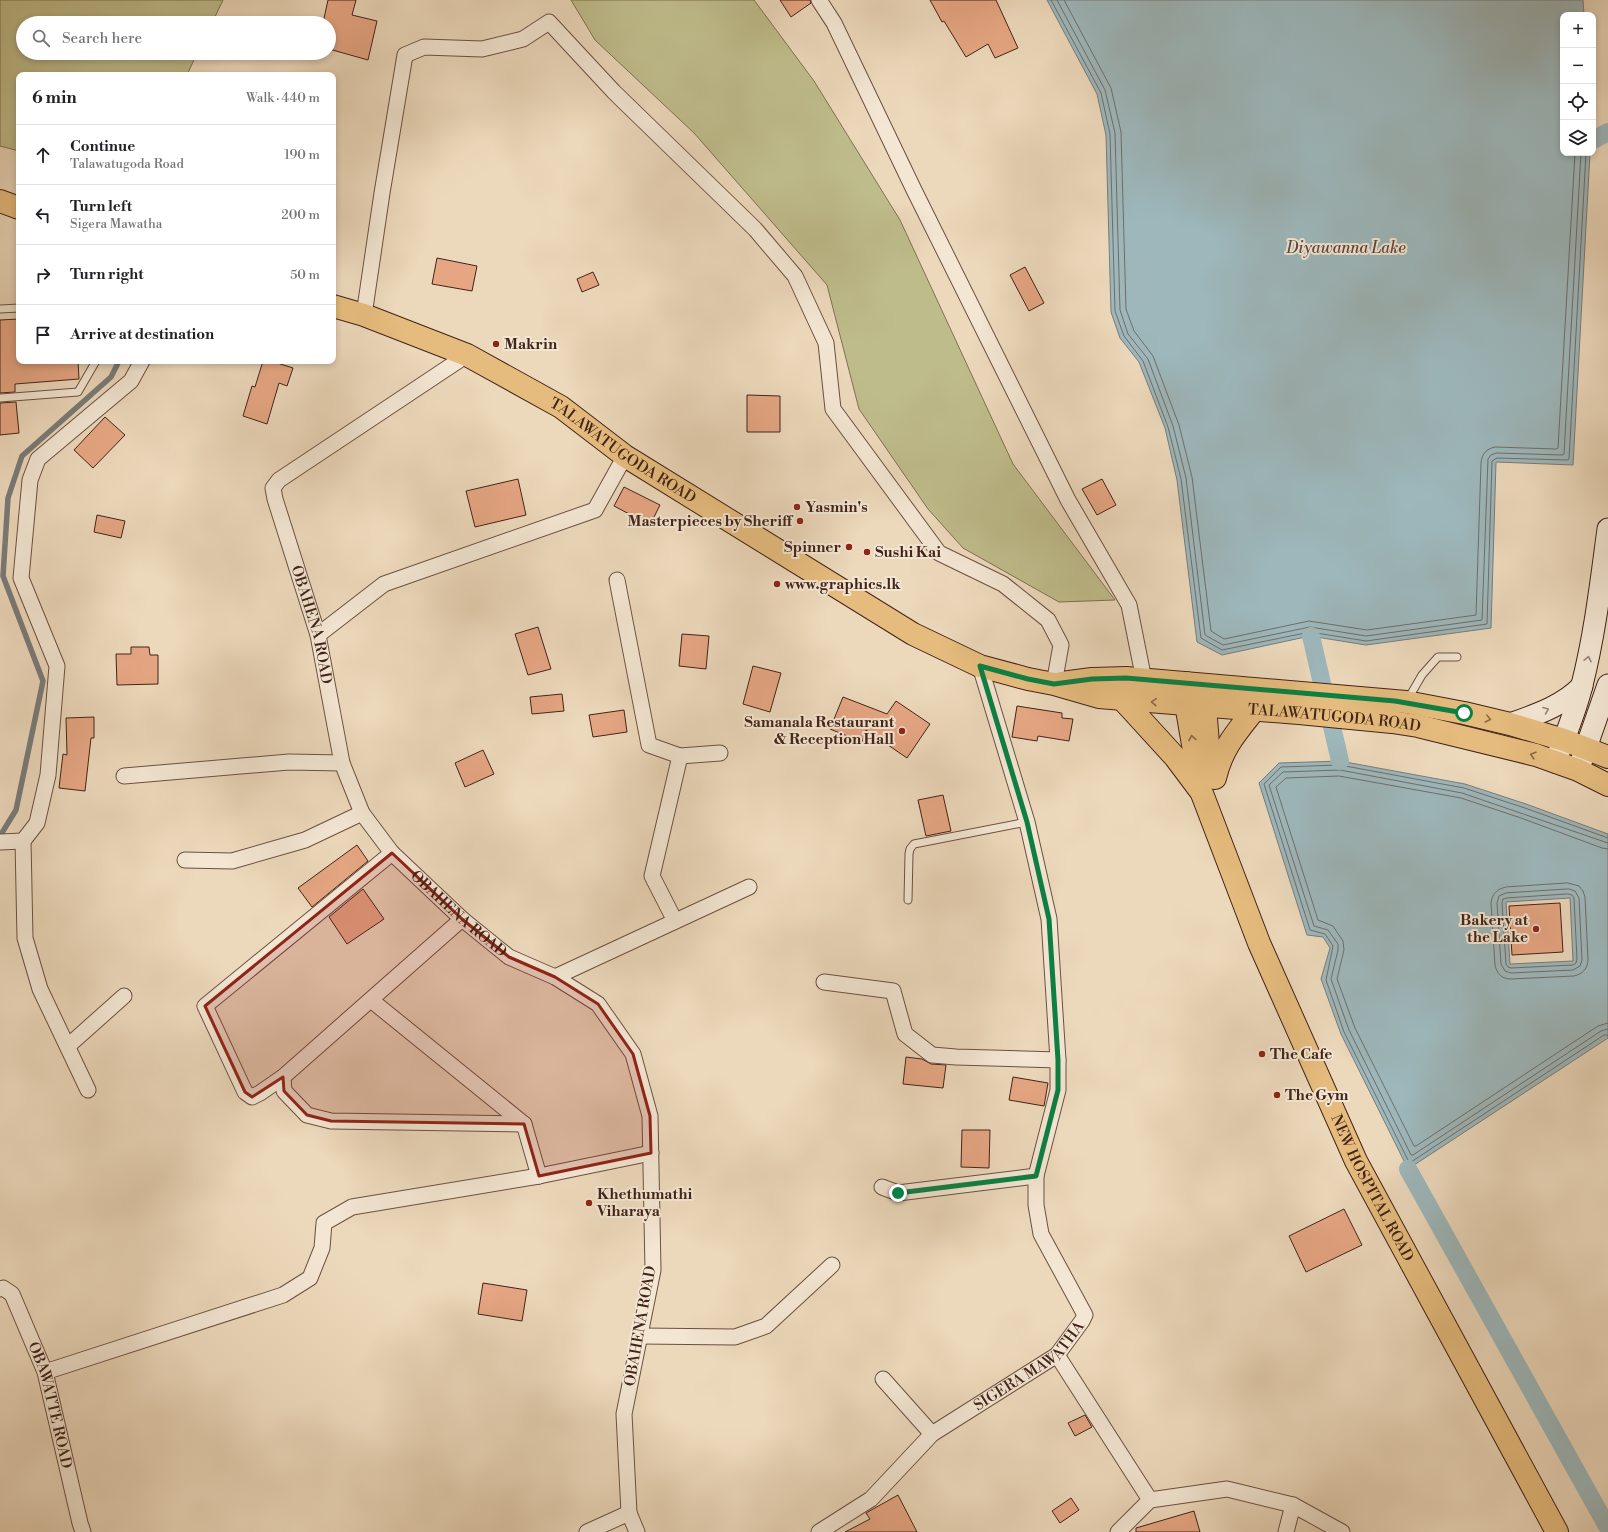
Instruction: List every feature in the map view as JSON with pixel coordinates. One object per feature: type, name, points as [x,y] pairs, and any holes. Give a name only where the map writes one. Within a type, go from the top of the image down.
[{"type":"main road","points":[[0,201],[16,207]]},
{"type":"main road","name":"TALAWATUGODA ROAD","points":[[336,307],[364,315],[468,355],[561,408],[625,456],[913,634],[980,666],[1028,679],[1054,684],[1099,697],[1122,699],[1196,694],[1464,713],[1510,724],[1564,740],[1608,757]]},
{"type":"main road","points":[[1555,762],[1582,686],[1594,630],[1608,529]]},
{"type":"main road","name":"TALAWATUGODA ROAD","points":[[1054,684],[1105,679],[1144,680],[1254,709],[1300,702]]},
{"type":"main road","points":[[1578,770],[1587,749],[1608,685]]},
{"type":"main road","points":[[1510,724],[1550,709],[1575,694],[1582,686]]},
{"type":"main road","name":"NEW HOSPITAL ROAD","points":[[1196,694],[1207,791],[1216,830],[1259,943],[1356,1161],[1557,1532]]},
{"type":"main road","points":[[1122,699],[1207,791],[1226,746],[1254,709]]},
{"type":"main road","name":"TALAWATUGODA ROAD","points":[[1398,708],[1494,744],[1536,755],[1578,770],[1608,785]]},
{"type":"street","points":[[818,0],[834,23],[914,190],[1068,500],[1129,605],[1144,680]]},
{"type":"street","points":[[364,315],[382,193],[405,55],[424,47],[482,49],[523,39],[549,22],[614,92],[755,229],[795,276],[826,343],[833,410],[939,553],[1003,584],[1048,620],[1061,645],[1054,684]]},
{"type":"street","name":"OBAHENA ROAD","points":[[468,355],[279,480],[273,488],[277,506],[318,635],[342,764],[362,813],[392,853],[462,919],[509,957],[555,977],[598,1004],[633,1054],[650,1116],[653,1270],[624,1414],[628,1513],[637,1532]]},
{"type":"street","points":[[88,1090],[40,989],[25,938],[24,841],[37,823],[48,775],[57,666],[21,578],[30,480],[38,459],[130,381],[140,364]]},
{"type":"street","points":[[318,635],[384,584],[595,510],[625,456]]},
{"type":"street","points":[[617,580],[649,745],[680,756],[720,753]]},
{"type":"street","name":"SIGERA MAWATHA","points":[[819,1532],[871,1499],[932,1434],[1058,1355],[1085,1315],[1041,1234],[1036,1205],[1036,1176],[1058,1090],[1058,1060],[1049,919],[1027,822],[980,666]]},
{"type":"street","points":[[675,921],[652,876],[680,756]]},
{"type":"street","points":[[124,776],[289,762],[342,764]]},
{"type":"street","points":[[185,860],[232,861],[305,840],[362,813]]},
{"type":"street","points":[[0,842],[24,841]]},
{"type":"street","points":[[392,853],[205,1006],[245,1092],[252,1096],[260,1093],[283,1076],[462,919]]},
{"type":"street","points":[[555,977],[749,887]]},
{"type":"street","points":[[824,982],[893,991],[905,1034],[932,1055],[1058,1060]]},
{"type":"street","points":[[68,1046],[124,996]]},
{"type":"street","points":[[370,1000],[524,1124],[539,1176]]},
{"type":"street","points":[[283,1076],[284,1091],[307,1115],[331,1121],[524,1124]]},
{"type":"street","points":[[45,1372],[284,1295],[310,1278],[322,1248],[324,1223],[352,1207],[539,1176],[651,1153]]},
{"type":"street","points":[[882,1187],[898,1193],[1036,1176]]},
{"type":"street","points":[[640,1336],[735,1337],[766,1326],[832,1265]]},
{"type":"street","name":"OBAWATTE ROAD","points":[[0,1289],[3,1288],[12,1294],[45,1372],[83,1532]]},
{"type":"street","points":[[1058,1355],[1150,1500]]},
{"type":"street","points":[[883,1379],[932,1434]]},
{"type":"street","points":[[1118,1532],[1150,1500],[1227,1489],[1292,1505],[1342,1532]]},
{"type":"street","points":[[1286,1532],[1292,1505]]},
{"type":"street","points":[[587,1532],[628,1513]]},
{"type":"lane","points":[[0,309],[16,308]]},
{"type":"lane","points":[[0,398],[78,392],[94,364]]},
{"type":"lane","points":[[1398,708],[1422,675],[1438,657],[1457,657]]},
{"type":"lane","points":[[908,900],[910,849],[914,844],[1027,822]]},
{"type":"highlighted area","points":[[392,853],[462,919],[509,957],[555,977],[598,1004],[633,1054],[650,1116],[651,1153],[539,1176],[524,1124],[331,1121],[307,1115],[284,1091],[283,1077],[252,1097],[245,1092],[205,1006]]},
{"type":"shaded area","points":[[0,0],[223,0],[215,16],[16,16],[16,60],[194,60],[188,72],[16,72],[16,150],[0,146]]},
{"type":"shaded area","points":[[571,0],[754,0],[814,81],[900,220],[1013,464],[1115,600],[1059,602],[963,548],[928,509],[859,409],[827,285],[694,133],[595,40]]},
{"type":"water","name":"Diyawanna Lake","points":[[1047,0],[1583,0],[1584,12],[1560,12],[1560,156],[1590,156],[1573,465],[1496,462],[1491,628],[1366,645],[1310,636],[1222,655],[1197,642],[1177,480],[1165,428],[1139,362],[1120,338],[1111,312],[1106,135],[1097,94]]},
{"type":"water","points":[[1340,761],[1465,784],[1526,804],[1608,834],[1608,1038],[1408,1169],[1341,1034],[1321,979],[1330,948],[1323,937],[1307,935],[1259,783],[1279,763]],"holes":[[[1570,898],[1573,961],[1510,964],[1506,902]]]},
{"type":"building","points":[[328,0],[356,0],[352,15],[377,21],[368,60],[336,51],[336,16],[325,16]]},
{"type":"building","points":[[780,0],[810,0],[811,3],[791,17]]},
{"type":"building","points":[[930,0],[996,0],[1018,48],[995,58],[988,44],[966,57],[944,21],[942,22]]},
{"type":"building","points":[[437,258],[477,266],[472,291],[432,284]]},
{"type":"building","points":[[1025,267],[1044,303],[1029,311],[1010,275]]},
{"type":"building","points":[[593,272],[599,285],[582,292],[577,279]]},
{"type":"building","points":[[16,319],[16,364],[78,364],[79,379],[15,384],[15,392],[0,393],[0,320]]},
{"type":"building","points":[[262,364],[280,364],[293,368],[287,386],[279,383],[267,424],[243,416],[252,386],[255,387]]},
{"type":"building","points":[[747,395],[780,396],[780,432],[747,432]]},
{"type":"building","points":[[16,402],[19,433],[0,435],[0,403]]},
{"type":"building","points":[[105,417],[125,435],[93,468],[74,450]]},
{"type":"building","points":[[518,479],[526,515],[475,527],[466,491]]},
{"type":"building","points":[[1102,479],[1116,505],[1097,515],[1082,489]]},
{"type":"building","points":[[624,487],[660,505],[650,525],[614,506]]},
{"type":"building","points":[[97,515],[125,521],[121,538],[94,532]]},
{"type":"building","points":[[538,627],[551,669],[528,675],[515,634]]},
{"type":"building","points":[[682,634],[709,636],[706,669],[679,666]]},
{"type":"building","points":[[131,647],[149,647],[150,655],[158,655],[158,684],[117,685],[116,654],[131,654]]},
{"type":"building","points":[[753,666],[781,673],[770,712],[743,704]]},
{"type":"building","points":[[562,694],[564,711],[532,714],[530,697]]},
{"type":"building","points":[[843,697],[887,714],[896,701],[930,724],[907,758],[866,730],[862,742],[830,729]]},
{"type":"building","points":[[1017,706],[1062,713],[1062,718],[1073,719],[1069,741],[1038,736],[1037,741],[1012,737]]},
{"type":"building","points":[[624,710],[627,732],[593,737],[589,715]]},
{"type":"building","points":[[94,717],[94,738],[91,738],[85,791],[59,788],[63,754],[67,755],[66,718]]},
{"type":"building","points":[[483,750],[494,774],[465,787],[455,763]]},
{"type":"building","points":[[943,795],[951,831],[926,836],[918,800]]},
{"type":"building","points":[[357,845],[368,861],[312,907],[298,888]]},
{"type":"building","points":[[363,889],[384,919],[347,944],[329,917]]},
{"type":"building","name":"Bakery at the Lake","points":[[1560,903],[1563,952],[1512,955],[1509,906]]},
{"type":"building","points":[[906,1057],[922,1059],[931,1064],[946,1065],[943,1088],[903,1084]]},
{"type":"building","points":[[1013,1077],[1048,1083],[1044,1106],[1009,1100]]},
{"type":"building","points":[[962,1130],[990,1130],[989,1168],[961,1167]]},
{"type":"building","points":[[1344,1209],[1362,1245],[1306,1272],[1289,1236]]},
{"type":"building","points":[[483,1283],[527,1290],[522,1321],[478,1314]]},
{"type":"building","points":[[1085,1415],[1092,1427],[1075,1436],[1068,1423]]},
{"type":"building","points":[[898,1495],[917,1532],[845,1532],[870,1519],[866,1513]]},
{"type":"building","points":[[1071,1498],[1079,1510],[1060,1523],[1052,1511]]},
{"type":"building","points":[[1194,1511],[1200,1532],[1136,1532],[1136,1528]]},
{"type":"waterway","points":[[1596,138],[1608,132]]},
{"type":"waterway","points":[[0,836],[16,810],[43,681],[3,576],[8,498],[22,456],[111,377],[118,364]]},
{"type":"waterway","points":[[1311,636],[1340,761]]},
{"type":"waterway","points":[[1408,1169],[1608,1528]]},
{"type":"place","name":"Makrin","points":[[496,344]]},
{"type":"place","name":"Yasmin's","points":[[797,507]]},
{"type":"place","name":"Masterpieces by Sheriff","points":[[800,521]]},
{"type":"place","name":"Spinner","points":[[849,547]]},
{"type":"place","name":"Sushi Kai","points":[[867,552]]},
{"type":"place","name":"www.graphics.lk","points":[[777,584]]},
{"type":"place","name":"Samanala Restaurant & Reception Hall","points":[[902,731]]},
{"type":"place","name":"Bakery at the Lake","points":[[1536,929]]},
{"type":"place","name":"The Cafe","points":[[1262,1054]]},
{"type":"place","name":"The Gym","points":[[1277,1095]]},
{"type":"place","name":"Khethumathi Viharaya","points":[[589,1203]]},
{"type":"route","points":[[898,1193],[1036,1176],[1058,1090],[1058,1060],[1049,919],[1027,822],[980,666],[1028,679],[1054,684],[1092,679],[1126,678],[1406,702],[1464,713]]}]
